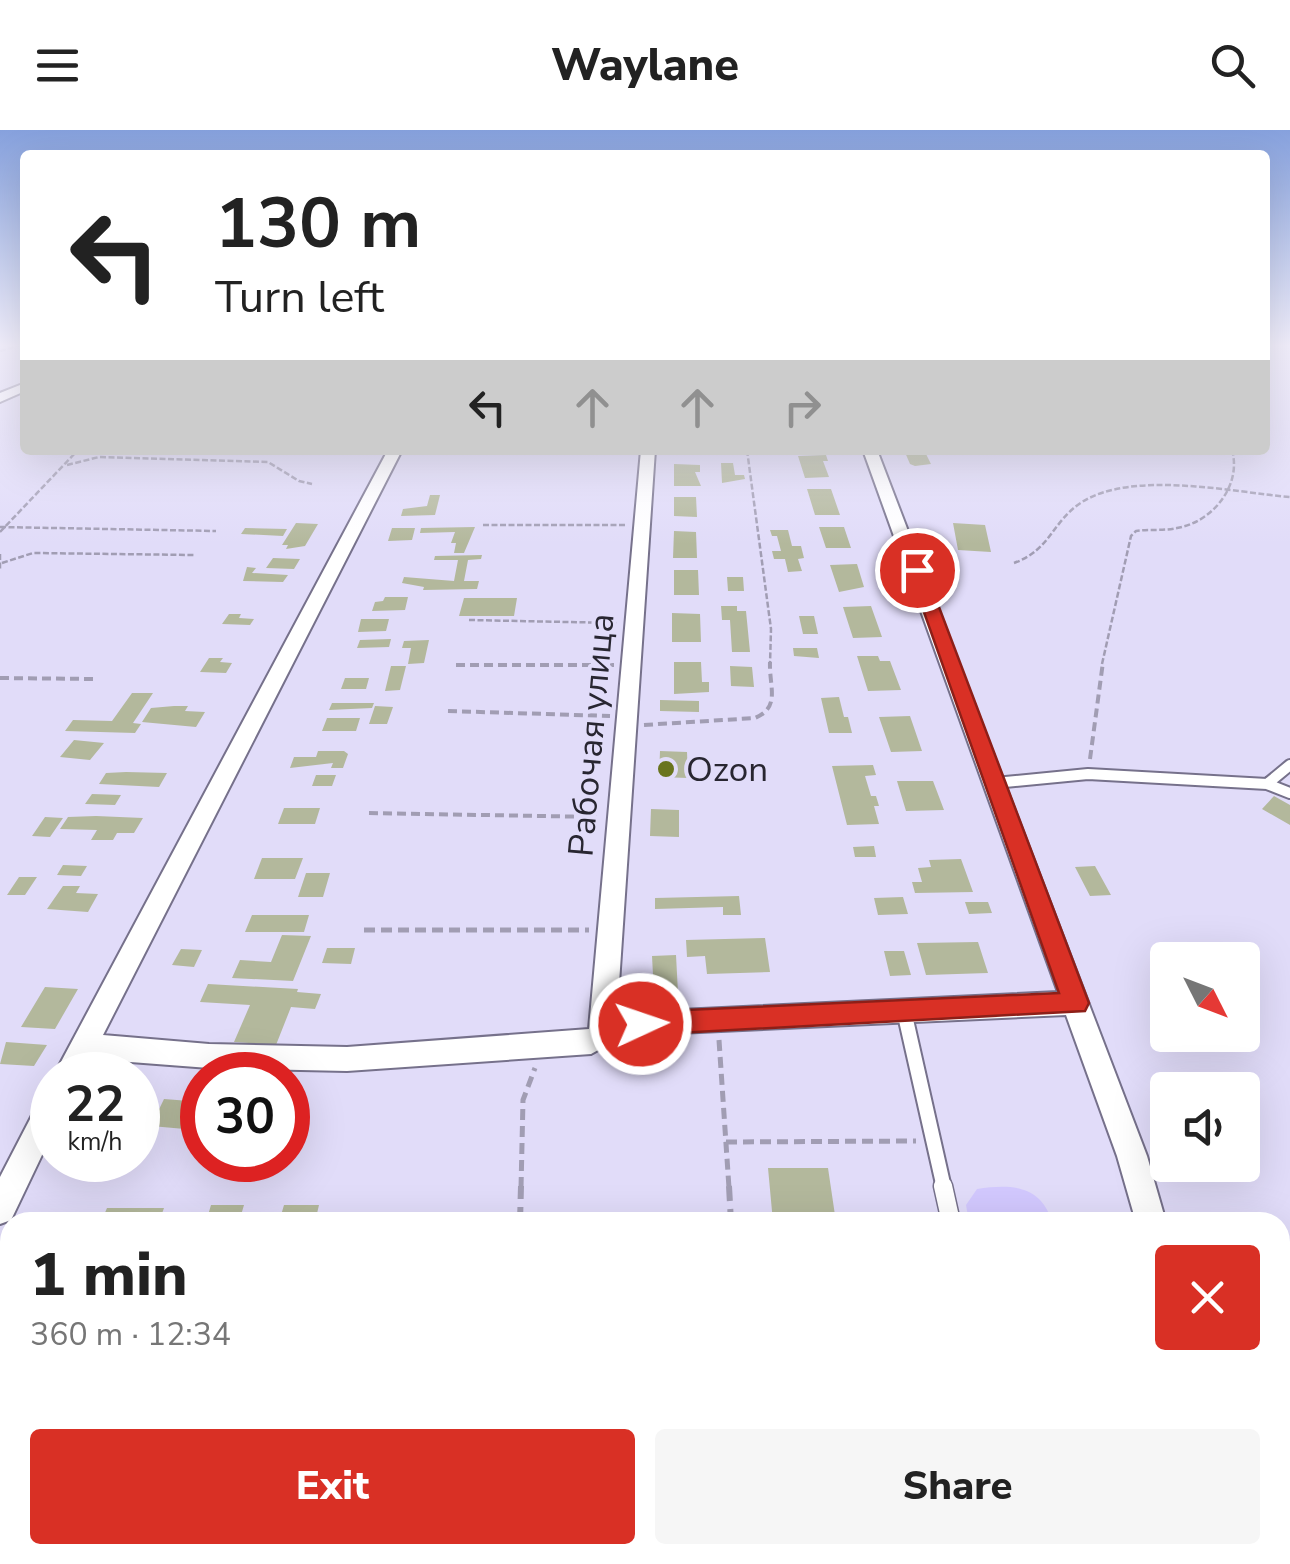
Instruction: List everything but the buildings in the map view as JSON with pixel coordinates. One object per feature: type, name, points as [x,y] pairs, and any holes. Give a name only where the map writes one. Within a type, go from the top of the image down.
[{"type":"street","points":[[79,1052],[393,455]]},
{"type":"street","name":"Рабочая улица","points":[[603,1025],[616,817],[647,455]]},
{"type":"street","points":[[872,455],[1132,1156],[1148,1212]]},
{"type":"street","points":[[82,1046],[209,1056],[347,1058],[591,1042],[600,1036],[603,1025],[1076,1003]]},
{"type":"street","points":[[0,1209],[30,1149]]},
{"type":"lane","points":[[1267,784],[1290,766]]},
{"type":"lane","points":[[995,783],[1088,774],[1290,785]]},
{"type":"lane","points":[[1267,784],[1290,792]]},
{"type":"lane","points":[[904,1011],[950,1212]]},
{"type":"path","points":[[1,529],[74,455]]},
{"type":"path","points":[[448,710],[624,721],[755,718],[769,712],[774,703],[767,684],[773,620],[766,604],[753,476],[747,455]]},
{"type":"path","points":[[1088,774],[1105,646],[1131,536],[1136,531],[1187,525],[1228,492],[1238,466],[1234,455]]},
{"type":"path","points":[[67,465],[99,457],[268,462],[299,481],[312,484]]},
{"type":"path","points":[[1014,564],[1044,549],[1061,519],[1074,506],[1098,494],[1148,485],[1290,497]]},
{"type":"path","points":[[483,525],[640,525]]},
{"type":"path","points":[[1,529],[216,531]]},
{"type":"path","points":[[0,554],[1,566],[33,554],[195,555]]},
{"type":"path","points":[[469,620],[632,624]]},
{"type":"path","points":[[456,665],[629,665]]},
{"type":"path","points":[[0,678],[94,679]]},
{"type":"path","points":[[369,813],[616,817]]},
{"type":"path","points":[[364,930],[609,930]]},
{"type":"path","points":[[718,1020],[730,1212]]},
{"type":"path","points":[[520,1212],[523,1100],[532,1072],[554,1045]]},
{"type":"path","points":[[726,1142],[933,1141]]},
{"type":"shaded area","points":[[1013,1187],[1033,1194],[1048,1212],[967,1212],[966,1205],[977,1189]]},
{"type":"place","name":"Ozon","points":[[666,769]]},
{"type":"route","points":[[641,1024],[1076,1003],[917,570]]}]
